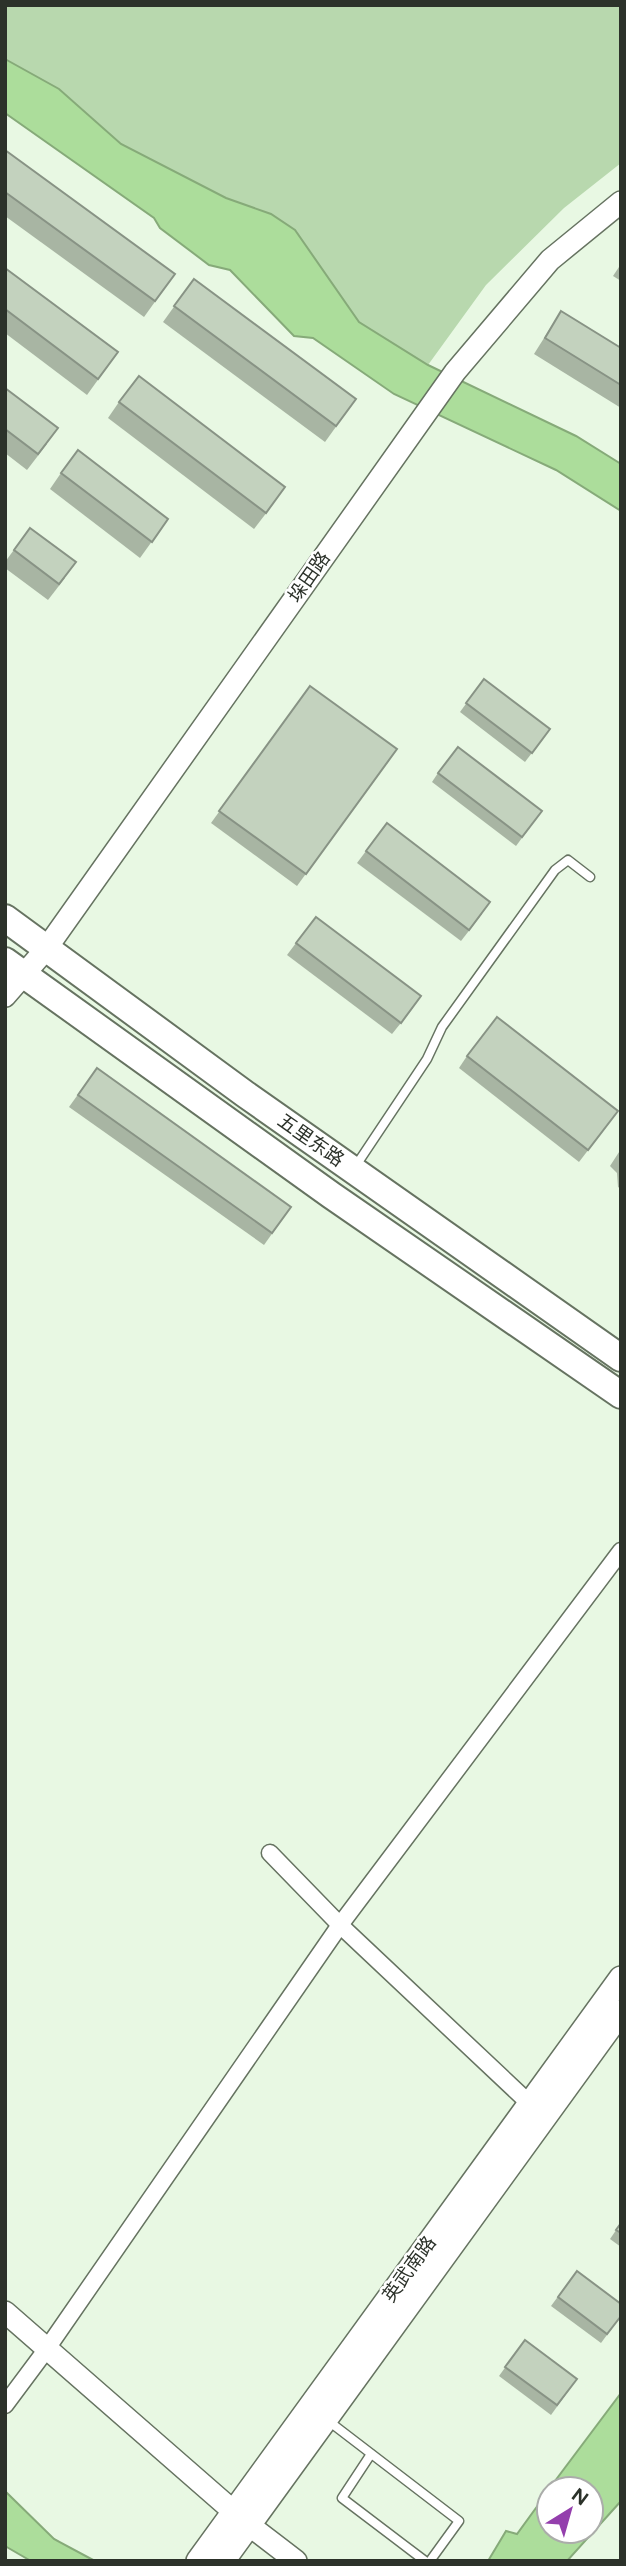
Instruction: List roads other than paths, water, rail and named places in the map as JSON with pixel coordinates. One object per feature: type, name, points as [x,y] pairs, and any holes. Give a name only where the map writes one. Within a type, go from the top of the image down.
[{"type":"main road","name":"五里东路","points":[[5,918],[244,1094],[621,1358]]},
{"type":"main road","name":"五里东路","points":[[15,968],[331,1195],[621,1395]]},
{"type":"main road","name":"英武南路","points":[[223,2561],[242,2518],[529,2103],[621,1978]]},
{"type":"main road","name":"英武南路","points":[[198,2561],[242,2518],[621,2012]]},
{"type":"street","name":"垛田路","points":[[5,996],[15,968],[46,949],[455,372],[550,260],[621,202]]},
{"type":"street","points":[[5,2405],[47,2350],[340,1926],[621,1551]]},
{"type":"street","points":[[270,1853],[340,1926],[529,2103]]},
{"type":"street","points":[[5,2312],[242,2518],[296,2561]]},
{"type":"lane","points":[[354,1170],[427,1059],[442,1027],[555,870],[568,860],[590,877]]},
{"type":"lane","points":[[335,2426],[459,2521],[427,2561],[342,2498],[371,2454]]}]
